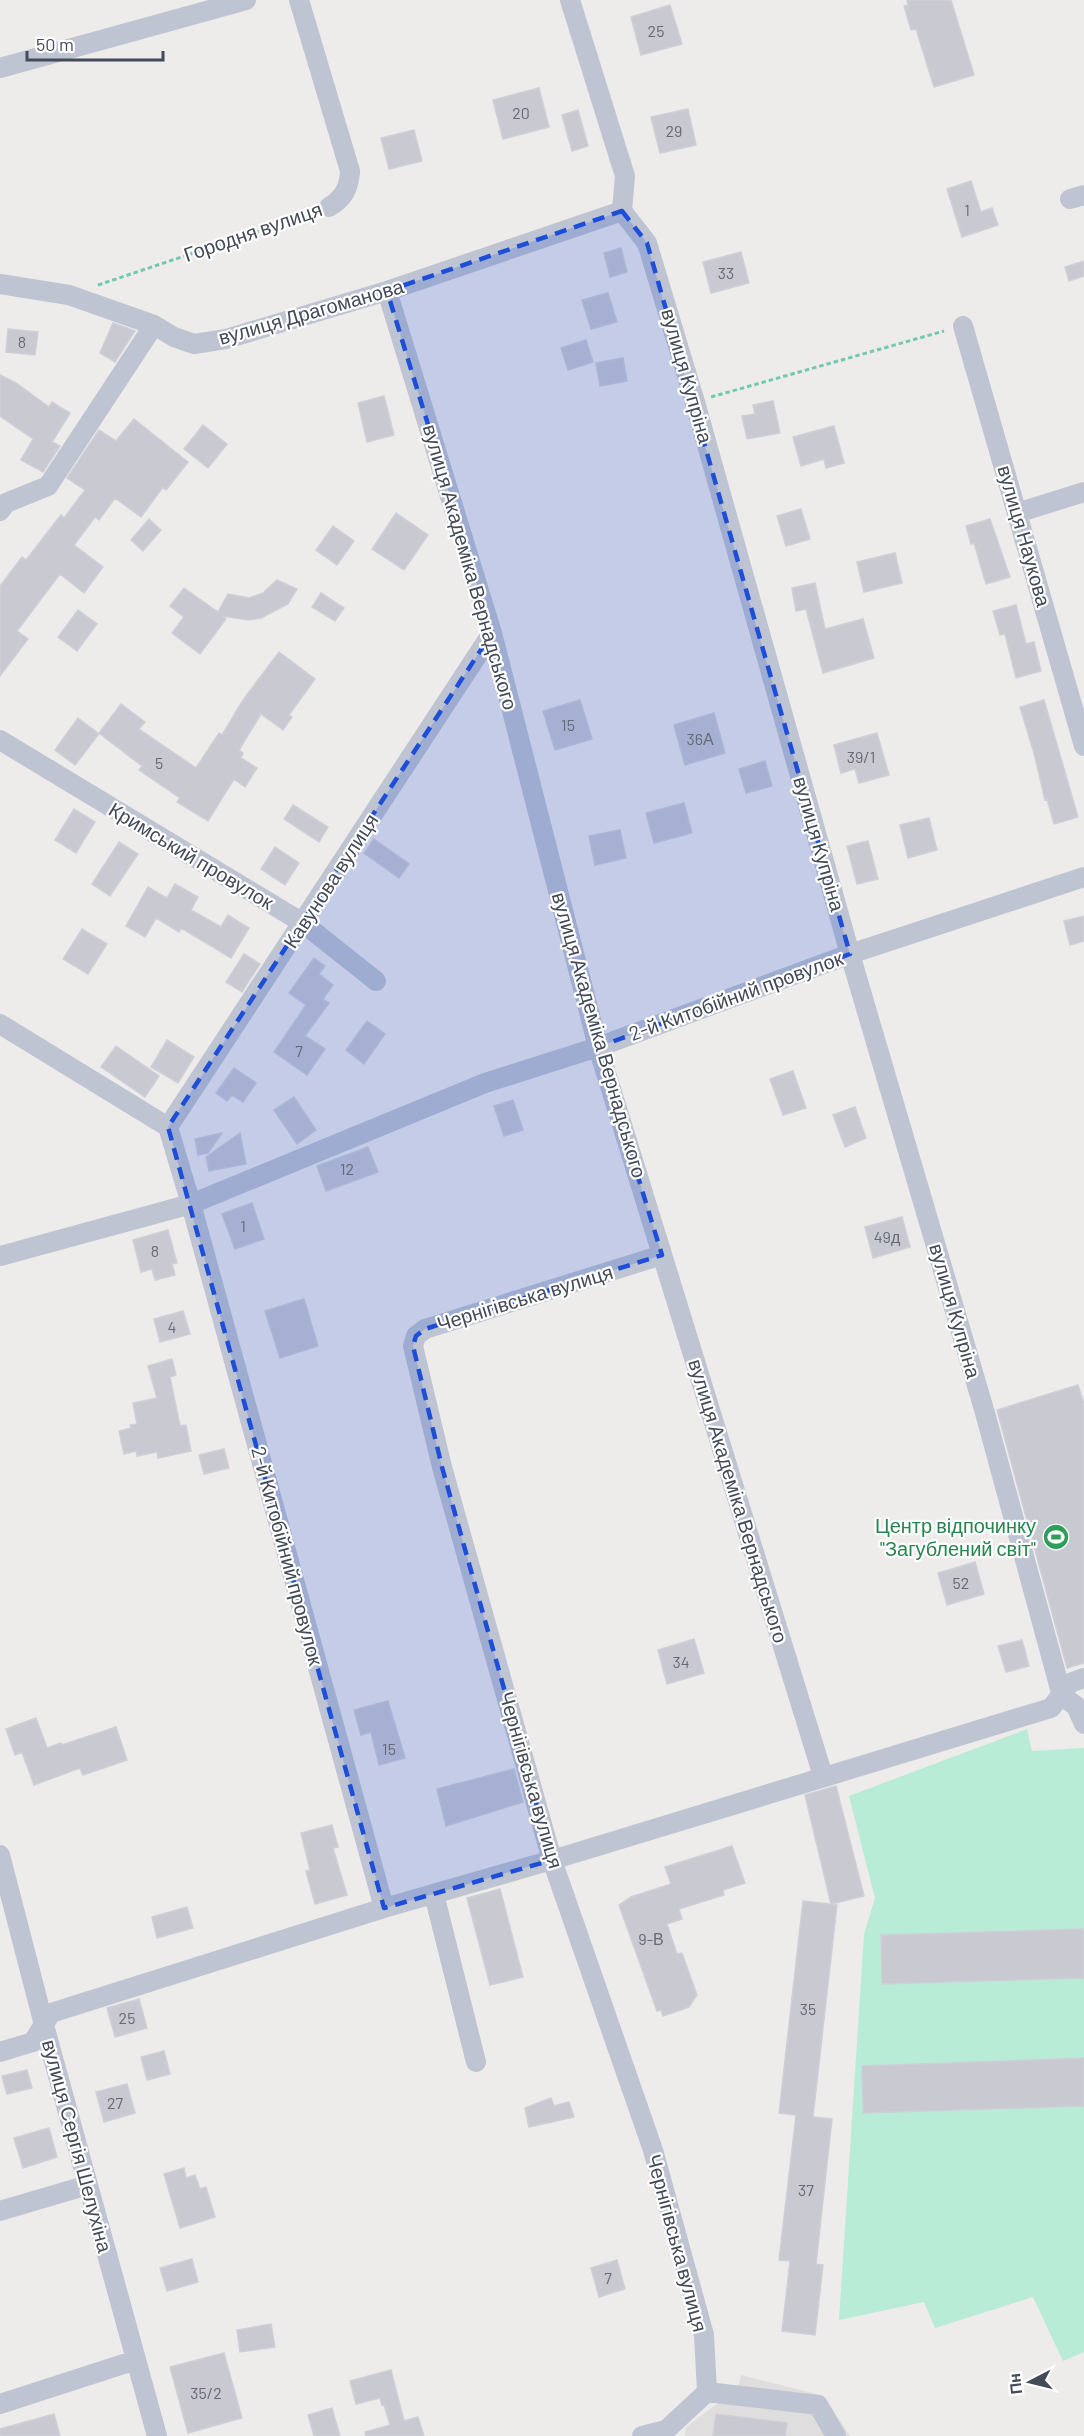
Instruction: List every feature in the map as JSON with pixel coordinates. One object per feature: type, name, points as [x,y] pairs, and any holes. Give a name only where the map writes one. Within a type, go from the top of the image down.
[{"type":"street","points":[[0,68],[246,0]]},
{"type":"street","name":"Городня вулиця","points":[[299,0],[350,171],[350,182],[346,193],[329,207]]},
{"type":"street","points":[[570,0],[625,176],[622,212]]},
{"type":"street","name":"вулиця Драгоманова","points":[[0,284],[69,295],[154,325],[174,337],[194,344],[226,339],[387,291],[622,212]]},
{"type":"street","name":"вулиця Купріна","points":[[622,212],[647,243],[695,402],[850,954],[986,1413],[1062,1696]]},
{"type":"street","points":[[69,295],[93,287]]},
{"type":"street","name":"вулиця Академіка Вернадського","points":[[387,291],[492,633],[598,1047],[823,1776]]},
{"type":"street","points":[[0,511],[6,503],[48,486],[154,325]]},
{"type":"street","name":"вулиця Наукова","points":[[963,326],[1084,746]]},
{"type":"street","points":[[1017,513],[1084,492]]},
{"type":"street","name":"Кавунова вулиця","points":[[168,1127],[492,633]]},
{"type":"street","name":"Кримський провулок","points":[[0,740],[303,923],[376,981]]},
{"type":"street","name":"2-й Китобійний провулок","points":[[0,1256],[191,1204],[485,1083],[598,1047],[850,954],[1084,877]]},
{"type":"street","points":[[0,1024],[168,1127],[191,1204]]},
{"type":"street","name":"2-й Китобійний провулок","points":[[191,1204],[384,1908]]},
{"type":"street","name":"Чернігівська вулиця","points":[[662,1255],[424,1329],[414,1341],[413,1347],[442,1467],[552,1860],[653,2150],[704,2335],[706,2392]]},
{"type":"street","points":[[0,2052],[33,2042],[51,2013],[384,1908],[552,1860],[1051,1708],[1070,1683],[1084,1678]]},
{"type":"street","points":[[1062,1696],[1076,1706],[1084,1724]]},
{"type":"street","name":"вулиця Сергія Шелухіна","points":[[0,1855],[44,2025],[157,2436]]},
{"type":"street","points":[[434,1894],[476,2062]]},
{"type":"street","points":[[0,2211],[88,2185]]},
{"type":"street","points":[[0,2404],[136,2360]]},
{"type":"street","points":[[642,2436],[666,2430],[706,2392],[818,2405],[836,2436]]},
{"type":"path","name":"Городня вулиця","points":[[93,287],[329,207]]},
{"type":"path","points":[[695,402],[963,326]]},
{"type":"highlighted area","points":[[622,211],[647,243],[850,954],[598,1047],[662,1255],[425,1329],[416,1336],[413,1346],[442,1467],[552,1860],[384,1908],[168,1127],[492,633],[387,291]]},
{"type":"shaded area","points":[[741,2375],[824,2396],[850,2436],[685,2436],[686,2427],[718,2403],[736,2397]]},
{"type":"green space","points":[[1027,1729],[1032,1751],[1084,1748],[1084,2352],[1063,2361],[1033,2297],[935,2328],[924,2302],[839,2320],[864,1934],[875,1898],[849,1796]]},
{"type":"building","points":[[907,0],[951,0],[974,75],[934,87],[916,29],[911,30],[904,6],[908,5]]},
{"type":"building","points":[[670,5],[682,44],[641,55],[631,17]]},
{"type":"building","points":[[539,88],[549,127],[503,139],[493,100]]},
{"type":"building","points":[[688,109],[696,145],[660,153],[651,117]]},
{"type":"building","points":[[578,110],[588,146],[572,151],[562,115]]},
{"type":"building","points":[[414,130],[422,161],[389,169],[381,138]]},
{"type":"building","points":[[971,181],[981,212],[992,208],[998,225],[962,237],[947,189]]},
{"type":"building","points":[[621,248],[627,272],[610,277],[604,253]]},
{"type":"building","points":[[741,252],[749,283],[711,293],[703,262]]},
{"type":"building","points":[[1084,261],[1084,276],[1069,281],[1065,267]]},
{"type":"building","points":[[608,293],[617,322],[591,329],[582,300]]},
{"type":"building","points":[[113,323],[135,331],[115,362],[100,353]]},
{"type":"building","points":[[8,329],[38,332],[35,355],[6,352]]},
{"type":"building","points":[[586,340],[593,362],[568,370],[561,348]]},
{"type":"building","points":[[623,358],[627,381],[600,386],[596,363]]},
{"type":"building","points":[[0,375],[16,383],[49,407],[52,402],[70,413],[52,442],[60,446],[43,472],[21,460],[33,439],[0,416]]},
{"type":"building","points":[[384,396],[394,435],[367,442],[358,403]]},
{"type":"building","points":[[773,401],[780,433],[747,439],[742,416],[755,414],[753,405]]},
{"type":"building","points":[[134,419],[188,462],[166,490],[163,487],[141,517],[115,498],[99,520],[95,517],[74,545],[103,567],[84,593],[60,574],[17,631],[28,639],[0,676],[0,586],[22,557],[26,560],[61,515],[64,518],[85,490],[67,478],[99,430],[116,441]]},
{"type":"building","points":[[203,425],[227,444],[208,468],[184,449]]},
{"type":"building","points":[[834,426],[844,463],[826,468],[824,459],[801,466],[793,437]]},
{"type":"building","points":[[801,509],[810,539],[786,546],[777,516]]},
{"type":"building","points":[[396,513],[428,535],[404,570],[372,549]]},
{"type":"building","points":[[149,519],[161,530],[143,551],[131,540]]},
{"type":"building","points":[[990,519],[1010,577],[986,584],[974,543],[971,544],[966,526]]},
{"type":"building","points":[[333,526],[354,541],[337,565],[316,550]]},
{"type":"building","points":[[895,553],[902,583],[864,592],[857,562]]},
{"type":"building","points":[[277,580],[297,589],[288,604],[261,618],[249,620],[222,616],[226,619],[200,654],[172,633],[184,617],[170,606],[184,588],[218,612],[228,594],[249,598],[263,593]]},
{"type":"building","points":[[815,583],[825,629],[863,619],[874,658],[823,673],[806,609],[796,611],[792,588]]},
{"type":"building","points":[[321,593],[344,608],[335,621],[312,607]]},
{"type":"building","points":[[1016,605],[1026,644],[1034,642],[1041,671],[1016,678],[1005,634],[1000,635],[993,611]]},
{"type":"building","points":[[78,610],[97,624],[77,651],[58,637]]},
{"type":"building","points":[[279,652],[315,679],[289,715],[292,717],[283,730],[261,714],[239,750],[243,753],[241,758],[257,768],[245,787],[234,779],[208,821],[177,802],[180,798],[139,770],[142,766],[99,733],[121,704],[145,722],[139,729],[196,768],[219,733],[222,735],[243,700]]},
{"type":"building","points":[[580,700],[592,739],[555,750],[543,711]]},
{"type":"building","points":[[1044,700],[1078,817],[1054,824],[1047,799],[1045,800],[1020,707]]},
{"type":"building","points":[[714,713],[725,753],[685,765],[674,725]]},
{"type":"building","points":[[78,718],[99,734],[75,765],[55,750]]},
{"type":"building","points":[[877,733],[889,775],[859,783],[855,769],[841,773],[834,745]]},
{"type":"building","points":[[765,761],[772,786],[746,793],[739,769]]},
{"type":"building","points":[[684,803],[692,833],[654,843],[646,813]]},
{"type":"building","points":[[293,805],[328,827],[319,842],[284,819]]},
{"type":"building","points":[[74,809],[95,822],[76,853],[55,840]]},
{"type":"building","points":[[929,818],[937,850],[908,858],[900,825]]},
{"type":"building","points":[[620,830],[626,858],[595,865],[589,836]]},
{"type":"building","points":[[374,839],[409,864],[399,878],[364,853]]},
{"type":"building","points":[[868,841],[878,879],[857,884],[847,846]]},
{"type":"building","points":[[119,842],[138,854],[110,896],[92,884]]},
{"type":"building","points":[[275,847],[299,863],[285,885],[261,869]]},
{"type":"building","points":[[175,884],[198,897],[191,910],[221,927],[228,915],[249,928],[231,958],[181,928],[179,932],[156,918],[145,937],[126,926],[148,887],[167,898]]},
{"type":"building","points":[[1084,916],[1084,941],[1070,945],[1064,921]]},
{"type":"building","points":[[82,929],[107,944],[88,974],[63,959]]},
{"type":"building","points":[[244,954],[260,964],[242,992],[226,982]]},
{"type":"building","points":[[314,958],[325,966],[319,974],[333,985],[323,999],[329,1003],[305,1036],[325,1049],[307,1075],[274,1052],[306,1005],[289,993]]},
{"type":"building","points":[[367,1021],[385,1034],[364,1064],[346,1050]]},
{"type":"building","points":[[167,1040],[194,1057],[178,1083],[151,1067]]},
{"type":"building","points":[[116,1046],[159,1076],[145,1097],[101,1067]]},
{"type":"building","points":[[234,1068],[256,1083],[243,1102],[232,1095],[227,1101],[216,1093]]},
{"type":"building","points":[[793,1071],[806,1108],[783,1115],[770,1079]]},
{"type":"building","points":[[294,1097],[316,1130],[297,1144],[274,1110]]},
{"type":"building","points":[[513,1100],[523,1130],[504,1136],[494,1106]]},
{"type":"building","points":[[855,1107],[866,1138],[845,1147],[833,1115]]},
{"type":"building","points":[[222,1133],[208,1153],[198,1155],[195,1139]]},
{"type":"building","points":[[240,1133],[246,1164],[209,1171],[206,1157]]},
{"type":"building","points":[[368,1147],[378,1172],[326,1191],[317,1166]]},
{"type":"building","points":[[252,1203],[264,1239],[235,1249],[222,1214]]},
{"type":"building","points":[[902,1217],[910,1247],[873,1258],[865,1227]]},
{"type":"building","points":[[168,1230],[177,1263],[172,1264],[175,1275],[155,1280],[152,1269],[141,1272],[133,1240]]},
{"type":"building","points":[[304,1299],[318,1346],[280,1358],[265,1311]]},
{"type":"building","points":[[183,1311],[190,1334],[160,1342],[154,1319]]},
{"type":"building","points":[[172,1359],[176,1375],[170,1377],[180,1426],[186,1425],[191,1451],[158,1458],[157,1452],[137,1456],[136,1451],[124,1454],[119,1431],[137,1424],[133,1403],[157,1398],[148,1366]]},
{"type":"building","name":"Центр відпочинку \"Загублений світ\"","points":[[1078,1385],[1084,1404],[1084,1663],[1067,1668],[997,1410]]},
{"type":"building","points":[[224,1449],[229,1468],[204,1474],[199,1455]]},
{"type":"building","points":[[975,1562],[984,1594],[947,1605],[938,1573]]},
{"type":"building","points":[[694,1639],[704,1673],[667,1684],[658,1650]]},
{"type":"building","points":[[1022,1640],[1029,1666],[1006,1672],[998,1646]]},
{"type":"building","points":[[388,1701],[405,1758],[379,1765],[371,1732],[361,1735],[354,1710]]},
{"type":"building","points":[[36,1718],[47,1748],[116,1727],[127,1760],[83,1775],[80,1768],[34,1785],[22,1752],[15,1755],[6,1729]]},
{"type":"building","points":[[514,1769],[523,1802],[446,1826],[437,1789]]},
{"type":"building","points":[[836,1786],[864,1896],[831,1904],[805,1795]]},
{"type":"building","points":[[332,1825],[338,1847],[333,1848],[347,1895],[315,1904],[306,1871],[310,1870],[301,1833]]},
{"type":"building","points":[[732,1846],[745,1883],[723,1890],[724,1895],[679,1909],[682,1919],[667,1924],[677,1954],[682,1953],[697,1995],[689,2007],[663,2016],[661,2010],[657,2011],[619,1905],[631,1897],[671,1884],[665,1867]]},
{"type":"building","points":[[500,1889],[523,1977],[490,1985],[467,1898]]},
{"type":"building","points":[[803,1901],[837,1905],[813,2117],[832,2119],[816,2264],[823,2265],[815,2335],[782,2331],[790,2261],[779,2260],[796,2115],[779,2113]]},
{"type":"building","points":[[187,1907],[193,1928],[157,1938],[152,1917]]},
{"type":"building","points":[[1084,1929],[1084,1978],[882,1984],[881,1935]]},
{"type":"building","points":[[139,1999],[147,2028],[115,2037],[107,2008]]},
{"type":"building","points":[[164,2051],[170,2074],[147,2080],[141,2057]]},
{"type":"building","points":[[1084,2058],[1084,2106],[863,2113],[862,2066]]},
{"type":"building","points":[[27,2070],[32,2088],[7,2094],[2,2076]]},
{"type":"building","points":[[127,2084],[135,2113],[104,2122],[96,2092]]},
{"type":"building","points":[[551,2098],[554,2106],[569,2102],[574,2117],[529,2127],[525,2108]]},
{"type":"building","points":[[49,2128],[57,2157],[23,2168],[14,2138]]},
{"type":"building","points":[[184,2168],[186,2178],[195,2175],[200,2189],[206,2187],[215,2217],[180,2228],[164,2174]]},
{"type":"building","points":[[192,2259],[198,2282],[167,2291],[160,2268]]},
{"type":"building","points":[[617,2260],[625,2289],[599,2297],[591,2268]]},
{"type":"building","points":[[271,2324],[275,2347],[240,2352],[237,2330]]},
{"type":"building","points":[[224,2353],[242,2418],[188,2433],[170,2367]]},
{"type":"building","points":[[391,2370],[404,2421],[418,2417],[424,2436],[366,2436],[365,2432],[390,2425],[380,2398],[356,2404],[350,2381]]},
{"type":"building","points":[[332,2408],[340,2436],[314,2436],[308,2415]]},
{"type":"building","points":[[54,2414],[60,2436],[0,2436],[0,2429]]},
{"type":"building","points":[[716,2414],[787,2423],[785,2436],[713,2436]]},
{"type":"place","name":"Центр відпочинку \"Загублений світ\"","points":[[1056,1537]]}]
